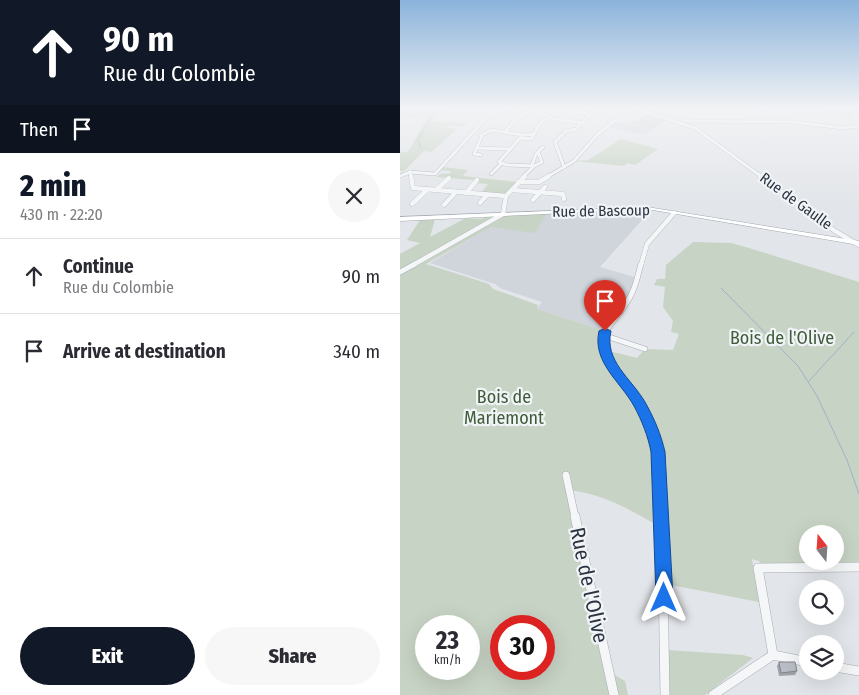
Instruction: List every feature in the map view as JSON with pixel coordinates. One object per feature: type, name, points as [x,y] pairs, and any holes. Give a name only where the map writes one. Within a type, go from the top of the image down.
[{"type":"main road","name":"Rue de Bascoup","points":[[400,219],[644,207],[859,244]]},
{"type":"street","points":[[400,171],[435,174],[466,140]]},
{"type":"street","points":[[480,140],[474,155],[481,156]]},
{"type":"street","points":[[492,174],[501,164],[500,159],[519,140]]},
{"type":"street","points":[[557,140],[555,142],[564,167]]},
{"type":"street","points":[[518,182],[538,182],[580,156],[593,140]]},
{"type":"street","name":"Rue de Gaulle","points":[[713,140],[852,242]]},
{"type":"street","points":[[489,154],[498,142]]},
{"type":"street","points":[[533,166],[538,152],[543,147]]},
{"type":"street","points":[[478,148],[511,149]]},
{"type":"street","points":[[401,271],[503,214],[506,196],[533,166],[542,162],[538,152]]},
{"type":"street","points":[[501,164],[533,166]]},
{"type":"street","points":[[400,176],[410,172]]},
{"type":"street","points":[[410,172],[413,188],[506,196]]},
{"type":"street","points":[[436,190],[449,178]]},
{"type":"street","points":[[466,193],[477,180]]},
{"type":"street","points":[[533,200],[544,187]]},
{"type":"street","points":[[412,204],[428,189]]},
{"type":"street","points":[[512,190],[563,194],[564,199]]},
{"type":"street","points":[[444,204],[456,192]]},
{"type":"street","points":[[480,203],[486,195]]},
{"type":"street","points":[[665,695],[661,471],[654,434],[639,402],[609,362],[604,350],[603,335],[631,296],[646,247],[674,213]]},
{"type":"street","points":[[603,335],[646,349]]},
{"type":"street","name":"Rue de l'Olive","points":[[566,475],[614,695]]},
{"type":"street","points":[[773,656],[758,568],[859,567]]},
{"type":"street","points":[[714,695],[760,660],[773,656],[799,660]]},
{"type":"street","points":[[844,668],[859,671]]},
{"type":"shaded area","points":[[651,210],[600,267],[634,277],[634,282],[627,298],[601,330],[537,309],[542,302],[500,288],[495,284],[430,263],[509,216]]},
{"type":"green space","points":[[415,140],[444,140],[431,152],[424,151],[404,171],[400,171],[400,152],[407,152]]},
{"type":"green space","points":[[619,140],[626,140],[658,149],[635,165],[627,163],[624,166],[574,161],[588,160]]},
{"type":"green space","points":[[443,167],[468,170],[463,176],[517,182],[507,194],[481,193],[488,184],[475,183],[476,180],[437,177],[440,174],[451,173],[450,171],[441,170]]},
{"type":"green space","name":"Bois de Mariemont","points":[[546,214],[535,233],[491,227],[426,264],[489,284],[493,289],[538,305],[537,309],[601,330],[600,341],[606,362],[633,400],[645,424],[655,467],[659,526],[627,508],[606,499],[570,490],[611,673],[625,681],[628,695],[400,695],[400,254],[420,243],[407,240],[420,220],[435,219],[430,237],[466,218],[482,219],[489,215]]},
{"type":"green space","name":"Bois de l'Olive","points":[[693,242],[731,243],[859,282],[859,564],[844,564],[844,525],[799,525],[799,565],[762,565],[759,561],[752,559],[759,602],[666,584],[664,468],[657,440],[635,391],[605,350],[637,358],[645,349],[673,350],[679,334],[671,332],[673,321],[663,307],[665,287],[654,285],[657,279],[665,279],[666,265]]},
{"type":"green space","points":[[667,650],[743,655],[753,658],[705,695],[667,695]]},
{"type":"building","points":[[779,662],[795,662],[797,671],[781,673]]},
{"type":"waterway","points":[[418,140],[421,148]]},
{"type":"waterway","points":[[721,288],[798,366],[817,396],[847,460],[859,494]]},
{"type":"waterway","points":[[809,381],[854,332]]},
{"type":"route","points":[[605,331],[602,343],[609,362],[639,402],[654,434],[658,452],[661,471],[664,598]]}]
